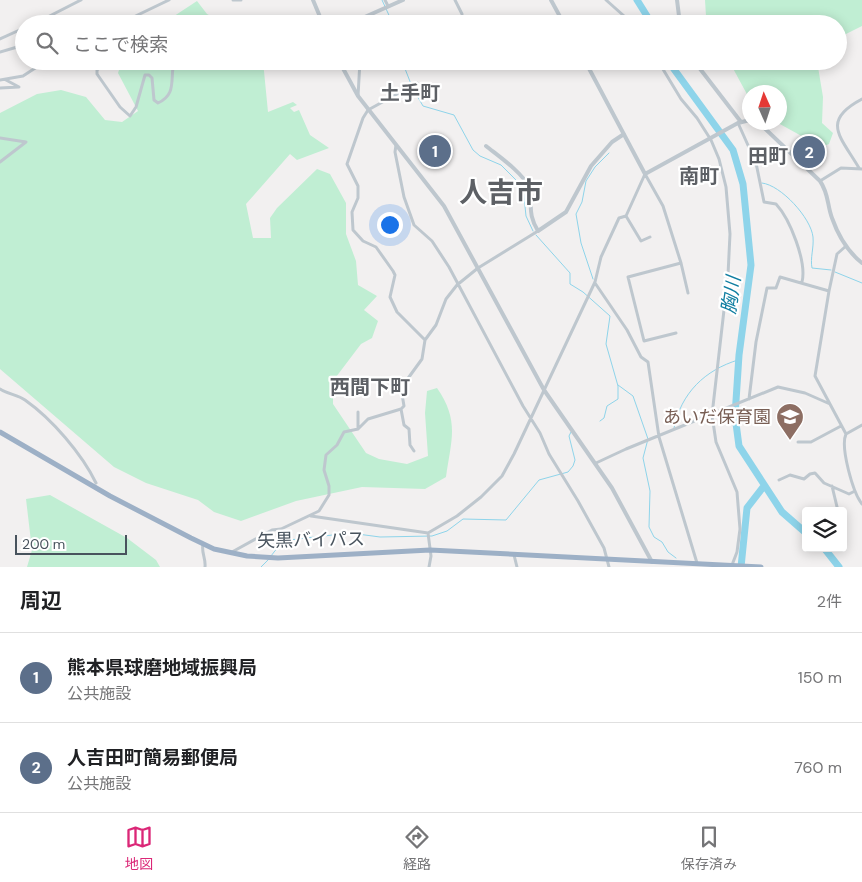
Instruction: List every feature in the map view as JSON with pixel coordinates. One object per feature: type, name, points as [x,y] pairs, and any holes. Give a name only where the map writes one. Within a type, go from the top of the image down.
[{"type":"highway","name":"矢黒バイパス","points":[[0,432],[110,496],[203,544],[232,553],[278,558],[430,550],[608,559],[653,564],[761,567]]},
{"type":"street","points":[[52,15],[81,0]]},
{"type":"street","points":[[138,15],[169,0]]},
{"type":"street","points":[[234,0],[241,0]]},
{"type":"street","points":[[313,0],[319,15]]},
{"type":"street","points":[[385,0],[388,6]]},
{"type":"street","points":[[369,15],[403,0]]},
{"type":"street","points":[[456,0],[462,14]]},
{"type":"street","points":[[551,0],[559,15]]},
{"type":"street","points":[[606,0],[623,15]]},
{"type":"street","points":[[677,0],[679,15]]},
{"type":"street","points":[[0,39],[15,32]]},
{"type":"street","points":[[0,52],[15,48]]},
{"type":"street","points":[[0,80],[22,76],[32,70]]},
{"type":"street","points":[[97,70],[97,74],[120,107],[130,116],[136,107],[145,75],[149,74],[152,78],[154,100],[158,103],[167,98],[172,90],[173,70]]},
{"type":"street","points":[[343,70],[368,110],[444,206],[544,390],[596,463],[624,508],[653,564]]},
{"type":"street","points":[[358,96],[359,70]]},
{"type":"street","points":[[590,70],[663,206],[688,293]]},
{"type":"street","points":[[663,70],[681,99],[712,139],[722,170],[730,234],[726,307],[717,364],[714,414],[716,442],[737,492],[740,529],[734,565]]},
{"type":"street","points":[[701,70],[740,123],[756,163],[764,202],[776,204],[790,226],[804,274],[802,282]]},
{"type":"street","points":[[0,88],[19,87],[6,80]]},
{"type":"street","points":[[417,83],[368,110],[354,140],[347,164],[358,186],[358,198],[352,212],[353,230],[363,241],[376,247],[393,271],[395,275],[390,297],[397,312],[425,340]]},
{"type":"street","points":[[860,169],[846,145],[838,137],[837,120],[848,107],[862,99]]},
{"type":"street","points":[[311,516],[428,533],[457,516],[502,476],[595,282],[601,257],[610,237],[619,218],[626,216],[645,174],[740,123]]},
{"type":"street","points":[[766,130],[820,181],[827,192],[831,217],[846,246],[862,263]]},
{"type":"street","points":[[414,451],[410,445],[409,429],[404,425],[401,409],[404,406],[401,388],[422,359],[425,340],[436,325],[446,299],[457,285],[478,268],[566,212],[591,166],[612,142],[624,134]]},
{"type":"street","points":[[0,138],[26,142],[0,162]]},
{"type":"street","points":[[396,145],[404,197],[414,225],[436,246],[561,475],[578,500],[604,548],[609,567]]},
{"type":"street","points":[[486,146],[526,183],[529,192],[530,217],[538,231]]},
{"type":"street","points":[[820,181],[842,168],[860,169]]},
{"type":"street","points":[[626,216],[641,241],[650,237]]},
{"type":"street","points":[[846,246],[837,254],[815,371],[817,381],[846,434],[844,444],[855,492],[862,504]]},
{"type":"street","points":[[676,333],[644,341],[628,277],[680,263]]},
{"type":"street","points":[[748,400],[756,342],[766,303],[766,290],[776,288],[780,277],[829,290]]},
{"type":"street","points":[[595,282],[627,330],[641,357],[648,362],[659,437],[698,564]]},
{"type":"street","points":[[596,463],[778,387],[805,393],[830,404]]},
{"type":"street","points":[[0,389],[23,398],[40,413],[85,462],[96,483]]},
{"type":"street","points":[[232,553],[272,530],[281,529],[311,516],[326,503],[329,495],[329,486],[324,470],[326,455],[337,445],[344,432],[358,429],[368,419],[401,409]]},
{"type":"street","points":[[358,412],[358,429]]},
{"type":"street","points":[[846,434],[862,425]]},
{"type":"street","points":[[798,442],[811,442],[841,426]]},
{"type":"street","points":[[779,480],[790,475],[804,479],[810,474],[815,473],[818,479],[832,486],[849,494],[855,492]]},
{"type":"street","points":[[832,486],[837,507]]},
{"type":"street","points":[[428,533],[429,567]]},
{"type":"street","points":[[203,544],[202,552],[206,560],[205,567]]},
{"type":"street","points":[[514,554],[517,567]]},
{"type":"green space","points":[[705,0],[862,0],[862,26],[847,34],[847,15],[706,15]]},
{"type":"green space","points":[[197,1],[209,15],[176,15]]},
{"type":"green space","points":[[119,70],[264,70],[268,112],[293,102],[297,105],[290,108],[294,112],[299,110],[310,135],[329,148],[297,160],[290,154],[246,204],[253,238],[271,238],[270,218],[277,208],[317,169],[330,174],[346,203],[346,234],[356,261],[358,285],[377,296],[364,310],[378,321],[372,338],[361,344],[333,381],[333,404],[366,453],[379,459],[407,464],[428,456],[425,413],[427,391],[437,388],[449,411],[451,421],[452,431],[446,477],[425,489],[362,487],[296,501],[241,521],[214,512],[198,500],[146,483],[114,467],[0,369],[0,113],[37,94],[61,90],[86,97],[105,120],[122,122],[138,111],[118,73]]},
{"type":"green space","points":[[734,70],[818,70],[823,97],[822,123],[833,133],[829,144],[813,150],[807,139],[787,128],[787,85],[742,85]]},
{"type":"green space","points":[[50,495],[127,538],[156,560],[160,567],[27,567],[32,550],[26,499]]},
{"type":"waterway","points":[[382,0],[389,15]]},
{"type":"waterway","name":"胸川","points":[[637,0],[646,15]]},
{"type":"waterway","points":[[406,70],[411,84]]},
{"type":"waterway","name":"胸川","points":[[675,70],[733,150],[743,184],[751,265],[739,355],[735,416],[739,446],[782,512],[802,530]]},
{"type":"waterway","points":[[412,87],[423,106],[454,115],[473,150],[480,156],[501,165],[523,187],[526,216],[533,231]]},
{"type":"waterway","points":[[593,279],[581,243],[576,214],[582,202],[586,181],[595,167],[609,153]]},
{"type":"waterway","points":[[762,183],[770,185],[786,196],[807,221],[813,237],[812,268],[831,270]]},
{"type":"waterway","points":[[536,235],[570,273],[570,284],[583,292],[610,316],[606,344],[618,386],[618,399],[607,406],[604,418],[600,421]]},
{"type":"waterway","points":[[835,272],[862,283]]},
{"type":"waterway","points":[[674,428],[682,404],[696,385],[715,370],[738,360]]},
{"type":"waterway","points":[[618,385],[633,396],[648,439],[643,458],[650,491],[649,527],[654,537],[662,542],[668,552],[676,558]]},
{"type":"waterway","points":[[271,556],[281,543],[289,540],[350,533],[380,537],[432,536],[447,531],[463,519],[506,520],[539,480],[568,472],[573,466],[575,460],[569,436],[571,432]]},
{"type":"waterway","points":[[741,567],[747,508],[764,486]]},
{"type":"waterway","name":"胸川","points":[[827,552],[839,567]]},
{"type":"waterway","points":[[261,567],[269,559]]},
{"type":"place","name":"熊本県球磨地域振興局","points":[[435,151]]},
{"type":"place","name":"人吉田町簡易郵便局","points":[[809,152]]},
{"type":"place","name":"あいだ保育園","points":[[790,441]]},
{"type":"district","name":"土手町","points":[[410,93]]},
{"type":"district","name":"田町","points":[[768,156]]},
{"type":"district","name":"南町","points":[[699,176]]},
{"type":"district","name":"人吉市","points":[[501,192]]},
{"type":"district","name":"西間下町","points":[[370,387]]}]
